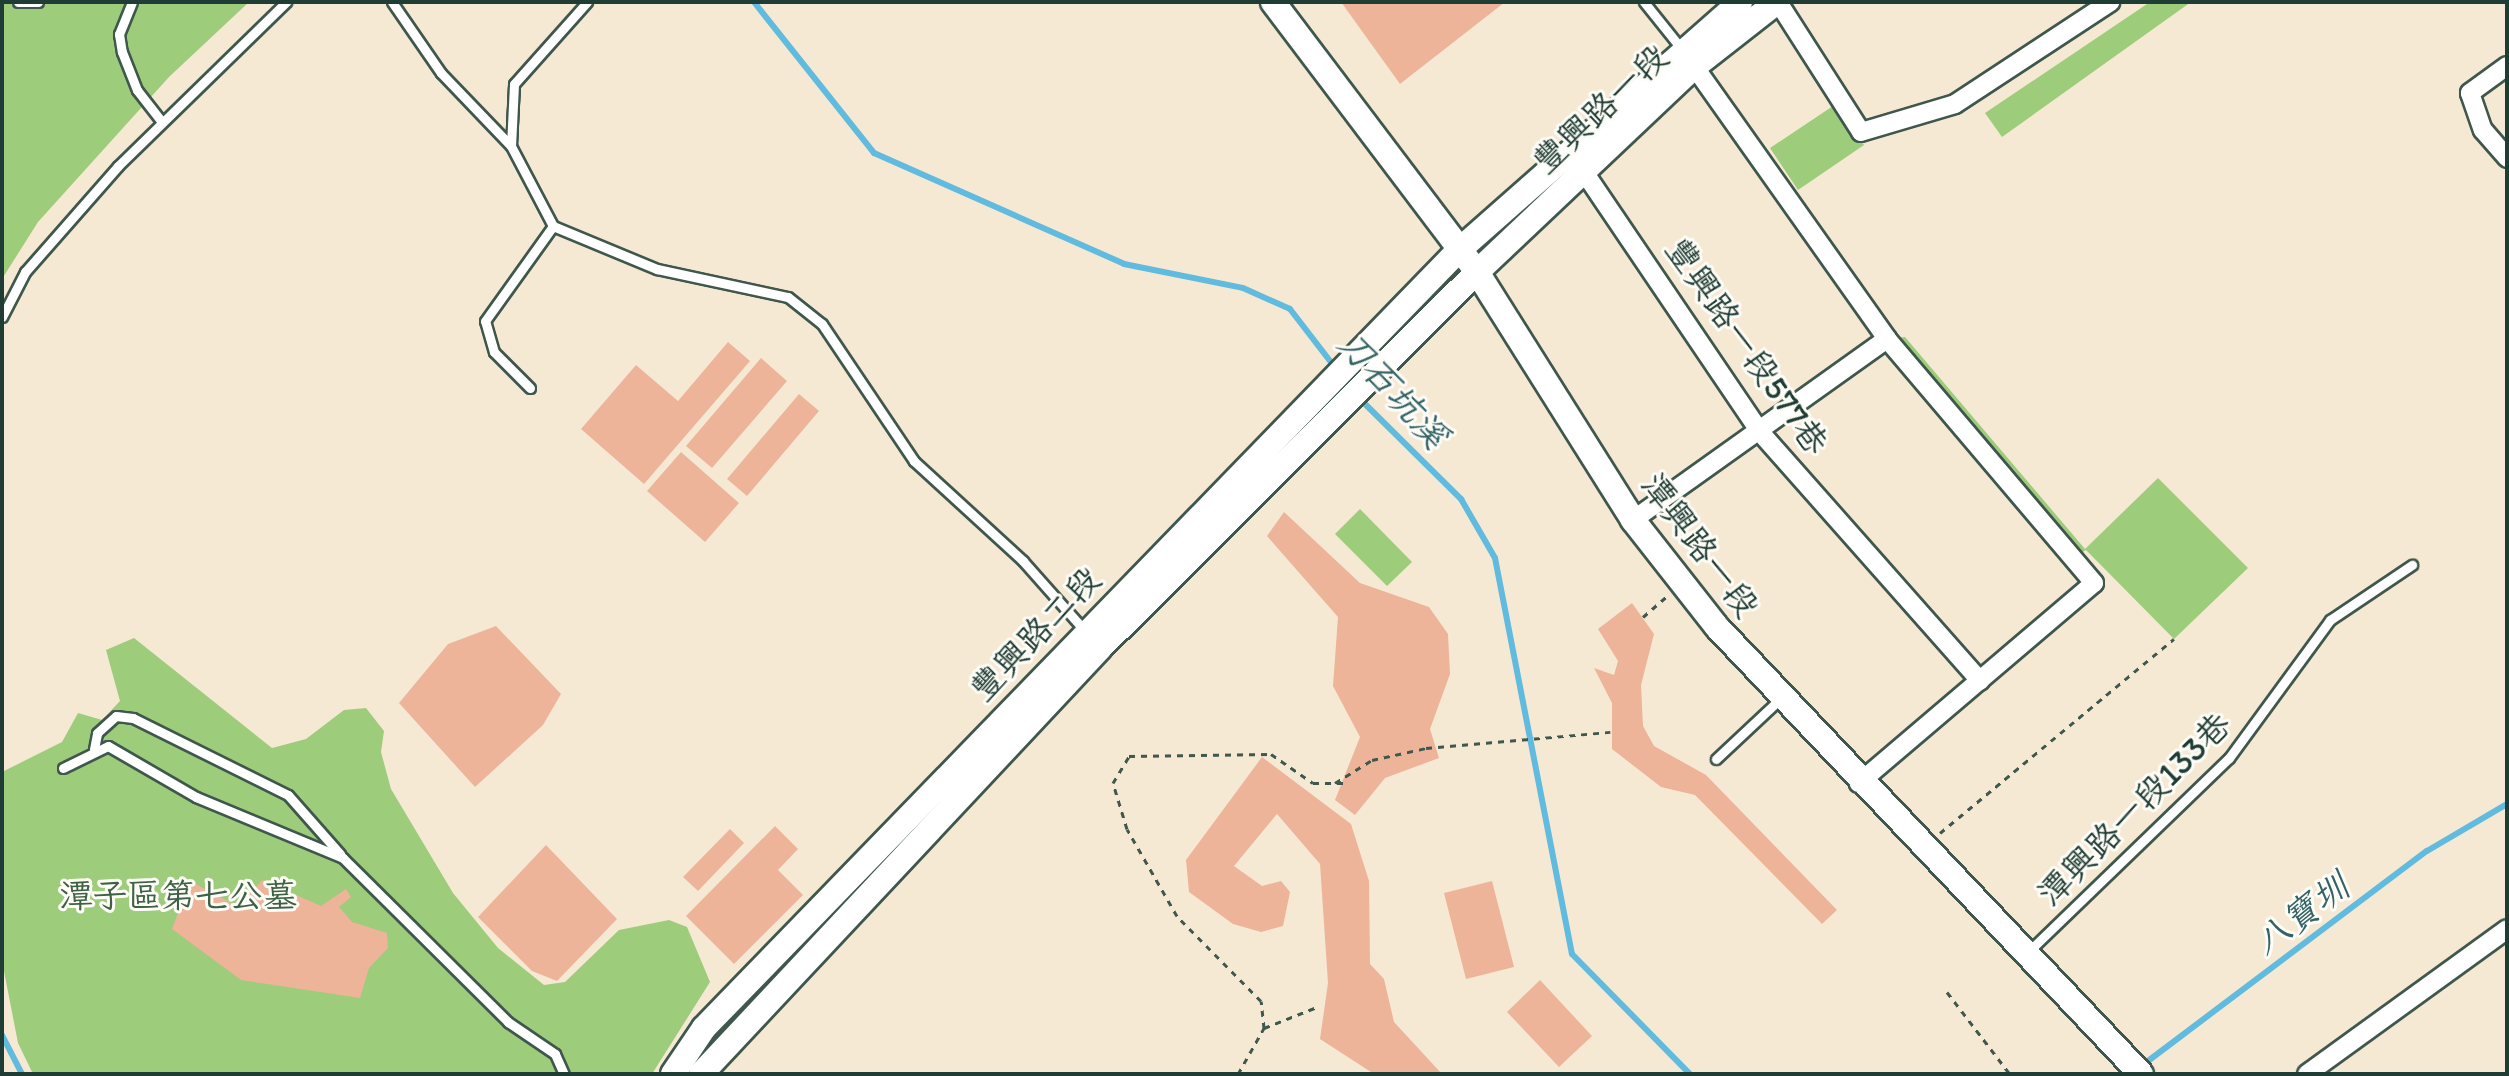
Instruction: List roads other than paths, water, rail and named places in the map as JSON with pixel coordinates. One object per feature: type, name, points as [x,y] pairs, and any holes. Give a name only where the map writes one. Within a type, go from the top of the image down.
[{"type":"street","name":"潭興路一段","points":[[1273,2],[1458,251],[1477,272],[1633,520],[1682,582],[1780,699],[2141,1074]]},
{"type":"street","name":"豐興路一段","points":[[1477,272],[1586,168],[1740,2]]},
{"type":"street","name":"豐興路一段","points":[[1458,251],[1563,152],[1687,57],[1777,2]]},
{"type":"street","points":[[1777,2],[1861,132],[1955,104],[2110,2]]},
{"type":"street","points":[[1687,57],[1887,339],[2094,583],[1859,783]]},
{"type":"street","points":[[2507,66],[2470,93],[2483,130],[2507,158]]},
{"type":"street","name":"豐興路一段577巷","points":[[1563,152],[1586,168],[1760,432],[1980,681]]},
{"type":"street","name":"豐興路二段","points":[[701,1074],[1092,639],[1330,381],[1458,251]]},
{"type":"street","name":"豐興路二段","points":[[673,1074],[704,1028],[1092,639],[1347,401],[1477,272]]},
{"type":"street","points":[[1633,520],[1887,339]]},
{"type":"street","points":[[2307,1074],[2507,929]]},
{"type":"lane","points":[[18,2],[38,2]]},
{"type":"lane","points":[[132,2],[119,34],[122,52],[137,90],[161,121]]},
{"type":"lane","points":[[2,317],[25,272],[161,121],[286,2]]},
{"type":"lane","points":[[392,2],[441,73],[511,146],[553,226],[657,269],[788,297],[822,324],[914,461],[1023,561],[1092,639]]},
{"type":"lane","points":[[511,146],[514,84],[587,2]]},
{"type":"lane","points":[[1644,2],[1687,57]]},
{"type":"lane","points":[[530,388],[494,352],[485,321],[553,226]]},
{"type":"lane","name":"潭興路一段133巷","points":[[2025,954],[2229,758],[2330,620],[2412,565]]},
{"type":"lane","points":[[1716,759],[1780,699]]},
{"type":"lane","points":[[94,749],[92,740],[116,716],[133,718],[288,795],[343,858],[508,1022],[555,1054],[564,1074]]},
{"type":"lane","points":[[63,768],[94,749],[108,746],[196,797],[343,858]]},
{"type":"waterway","name":"刀石坑溪","points":[[754,2],[874,153],[1124,264],[1243,288],[1290,309],[1337,370]]},
{"type":"waterway","name":"刀石坑溪","points":[[1359,398],[1461,499],[1495,558],[1572,954],[1690,1074]]},
{"type":"waterway","name":"八寶圳","points":[[2140,1067],[2427,851],[2507,804]]},
{"type":"waterway","points":[[2,1035],[22,1074]]},
{"type":"park label","name":"潭子區第七公墓","points":[[178,896]]}]
